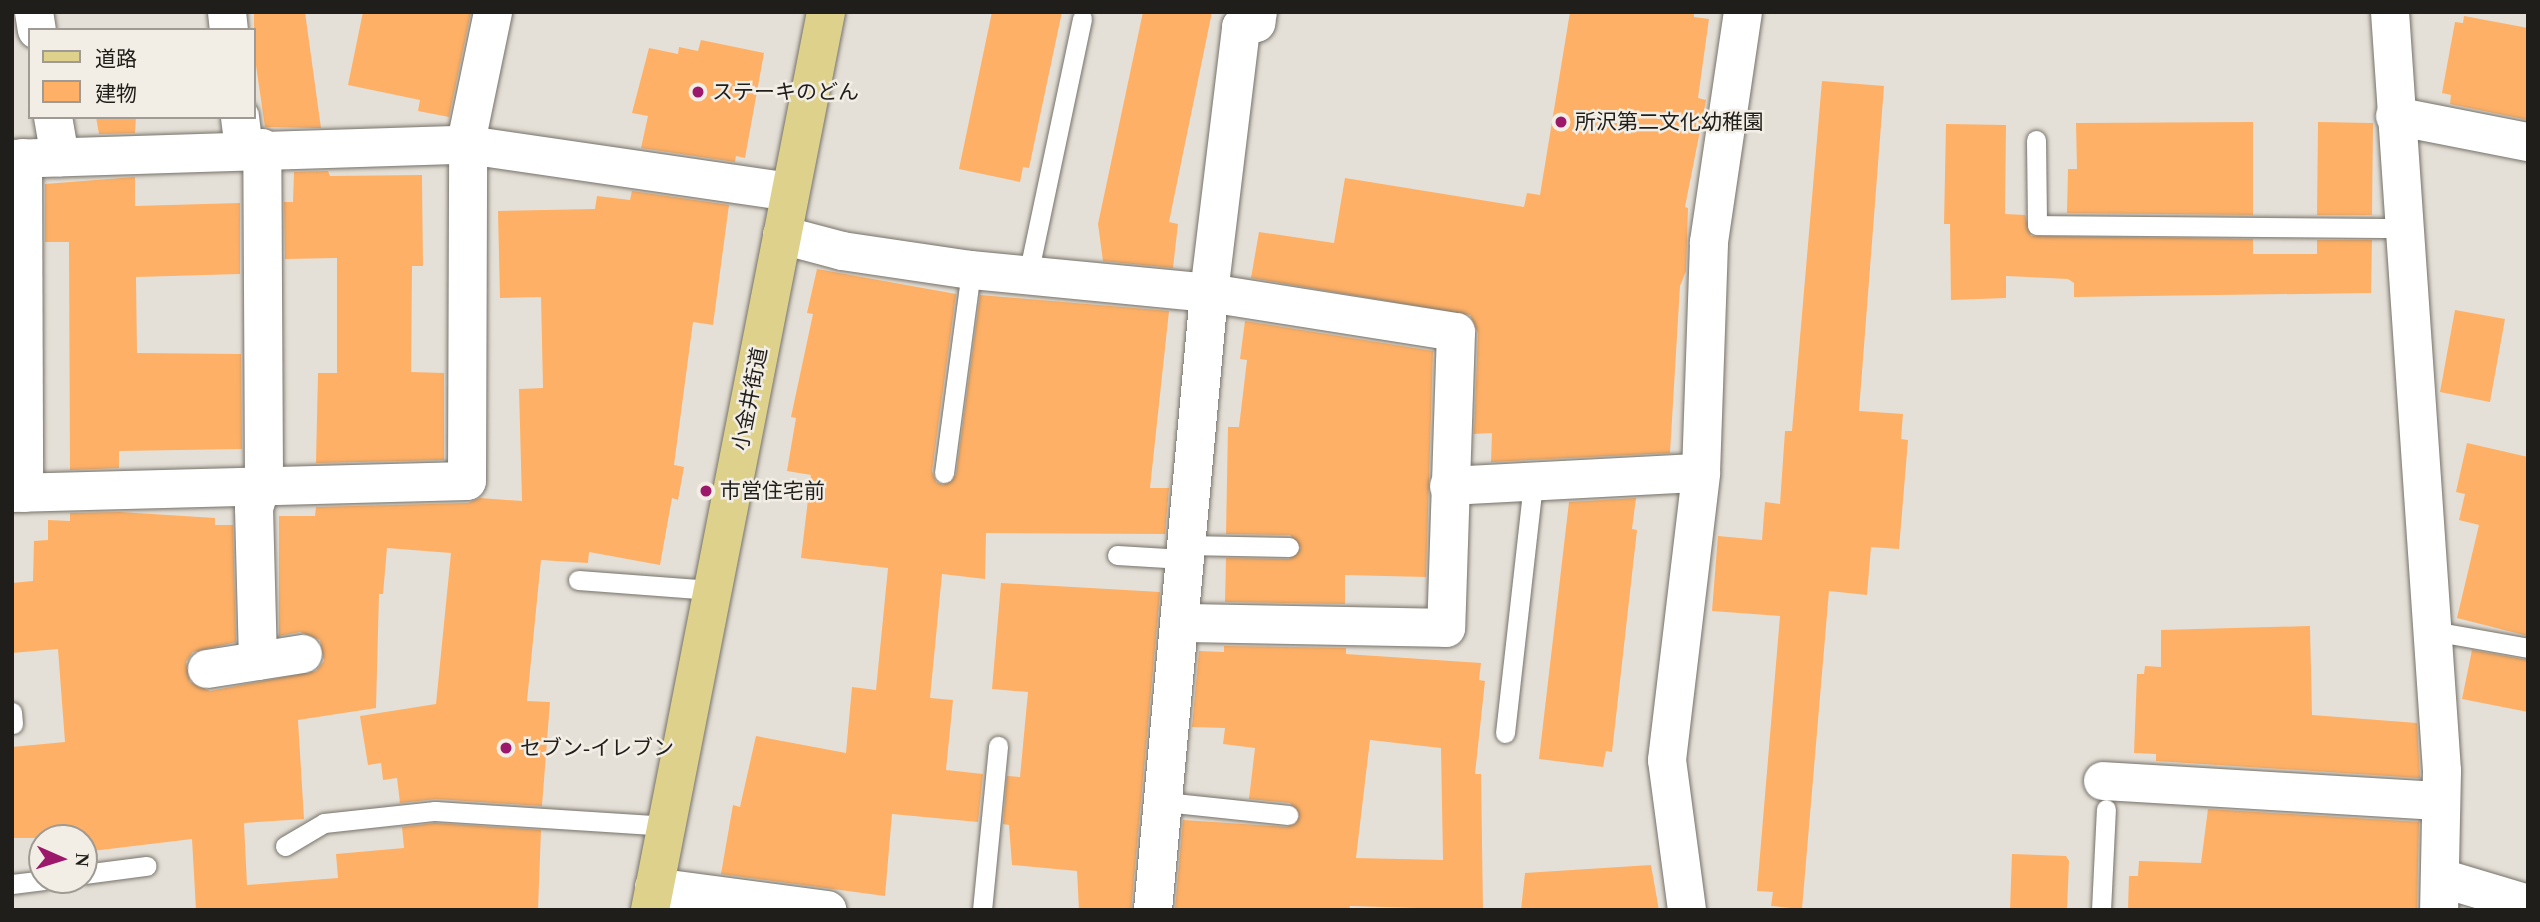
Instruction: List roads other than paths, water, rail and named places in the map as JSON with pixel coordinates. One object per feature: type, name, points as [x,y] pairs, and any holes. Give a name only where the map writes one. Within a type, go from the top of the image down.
[{"type":"main road","name":"小金井街道","points":[[652,898],[826,12]]},
{"type":"street","points":[[52,119],[32,158],[18,493],[259,489],[467,481],[468,145],[493,12]]},
{"type":"street","points":[[1153,910],[1165,802],[1184,552],[1209,293],[1241,27],[1256,23],[1258,12]]},
{"type":"street","points":[[1688,910],[1667,760],[1701,473],[1709,242],[1743,12]]},
{"type":"street","points":[[2390,12],[2432,631],[2440,801],[2440,894],[2528,904]]},
{"type":"street","points":[[2395,116],[2528,142]]},
{"type":"street","points":[[249,138],[264,478],[254,508],[258,661]]},
{"type":"street","points":[[32,158],[249,138],[468,145],[789,192]]},
{"type":"street","points":[[782,235],[842,251],[971,270],[1209,293],[1456,332],[1446,628],[1179,623]]},
{"type":"street","points":[[1449,486],[1701,473]]},
{"type":"street","points":[[207,669],[303,654]]},
{"type":"street","points":[[2105,795],[2440,801]]},
{"type":"street","points":[[652,898],[827,910]]},
{"type":"lane","points":[[1028,275],[1082,19]]},
{"type":"lane","points":[[2036,141],[2036,225],[2403,228]]},
{"type":"lane","points":[[944,473],[971,270]]},
{"type":"lane","points":[[1505,733],[1533,482]]},
{"type":"lane","points":[[1117,555],[1289,547]]},
{"type":"lane","points":[[578,580],[712,590]]},
{"type":"lane","points":[[2432,631],[2528,648]]},
{"type":"lane","points":[[982,910],[998,746]]},
{"type":"lane","points":[[2101,910],[2105,795]]},
{"type":"lane","points":[[1165,802],[1288,815]]},
{"type":"lane","points":[[285,846],[324,823],[435,811],[665,826]]},
{"type":"lane","points":[[98,872],[146,866]]},
{"type":"place","name":"ステーキのどん","points":[[698,92]]},
{"type":"place","name":"所沢第二文化幼稚園","points":[[1561,122]]},
{"type":"place","name":"市営住宅前","points":[[706,491]]},
{"type":"place","name":"セブン-イレブン","points":[[506,748]]}]
